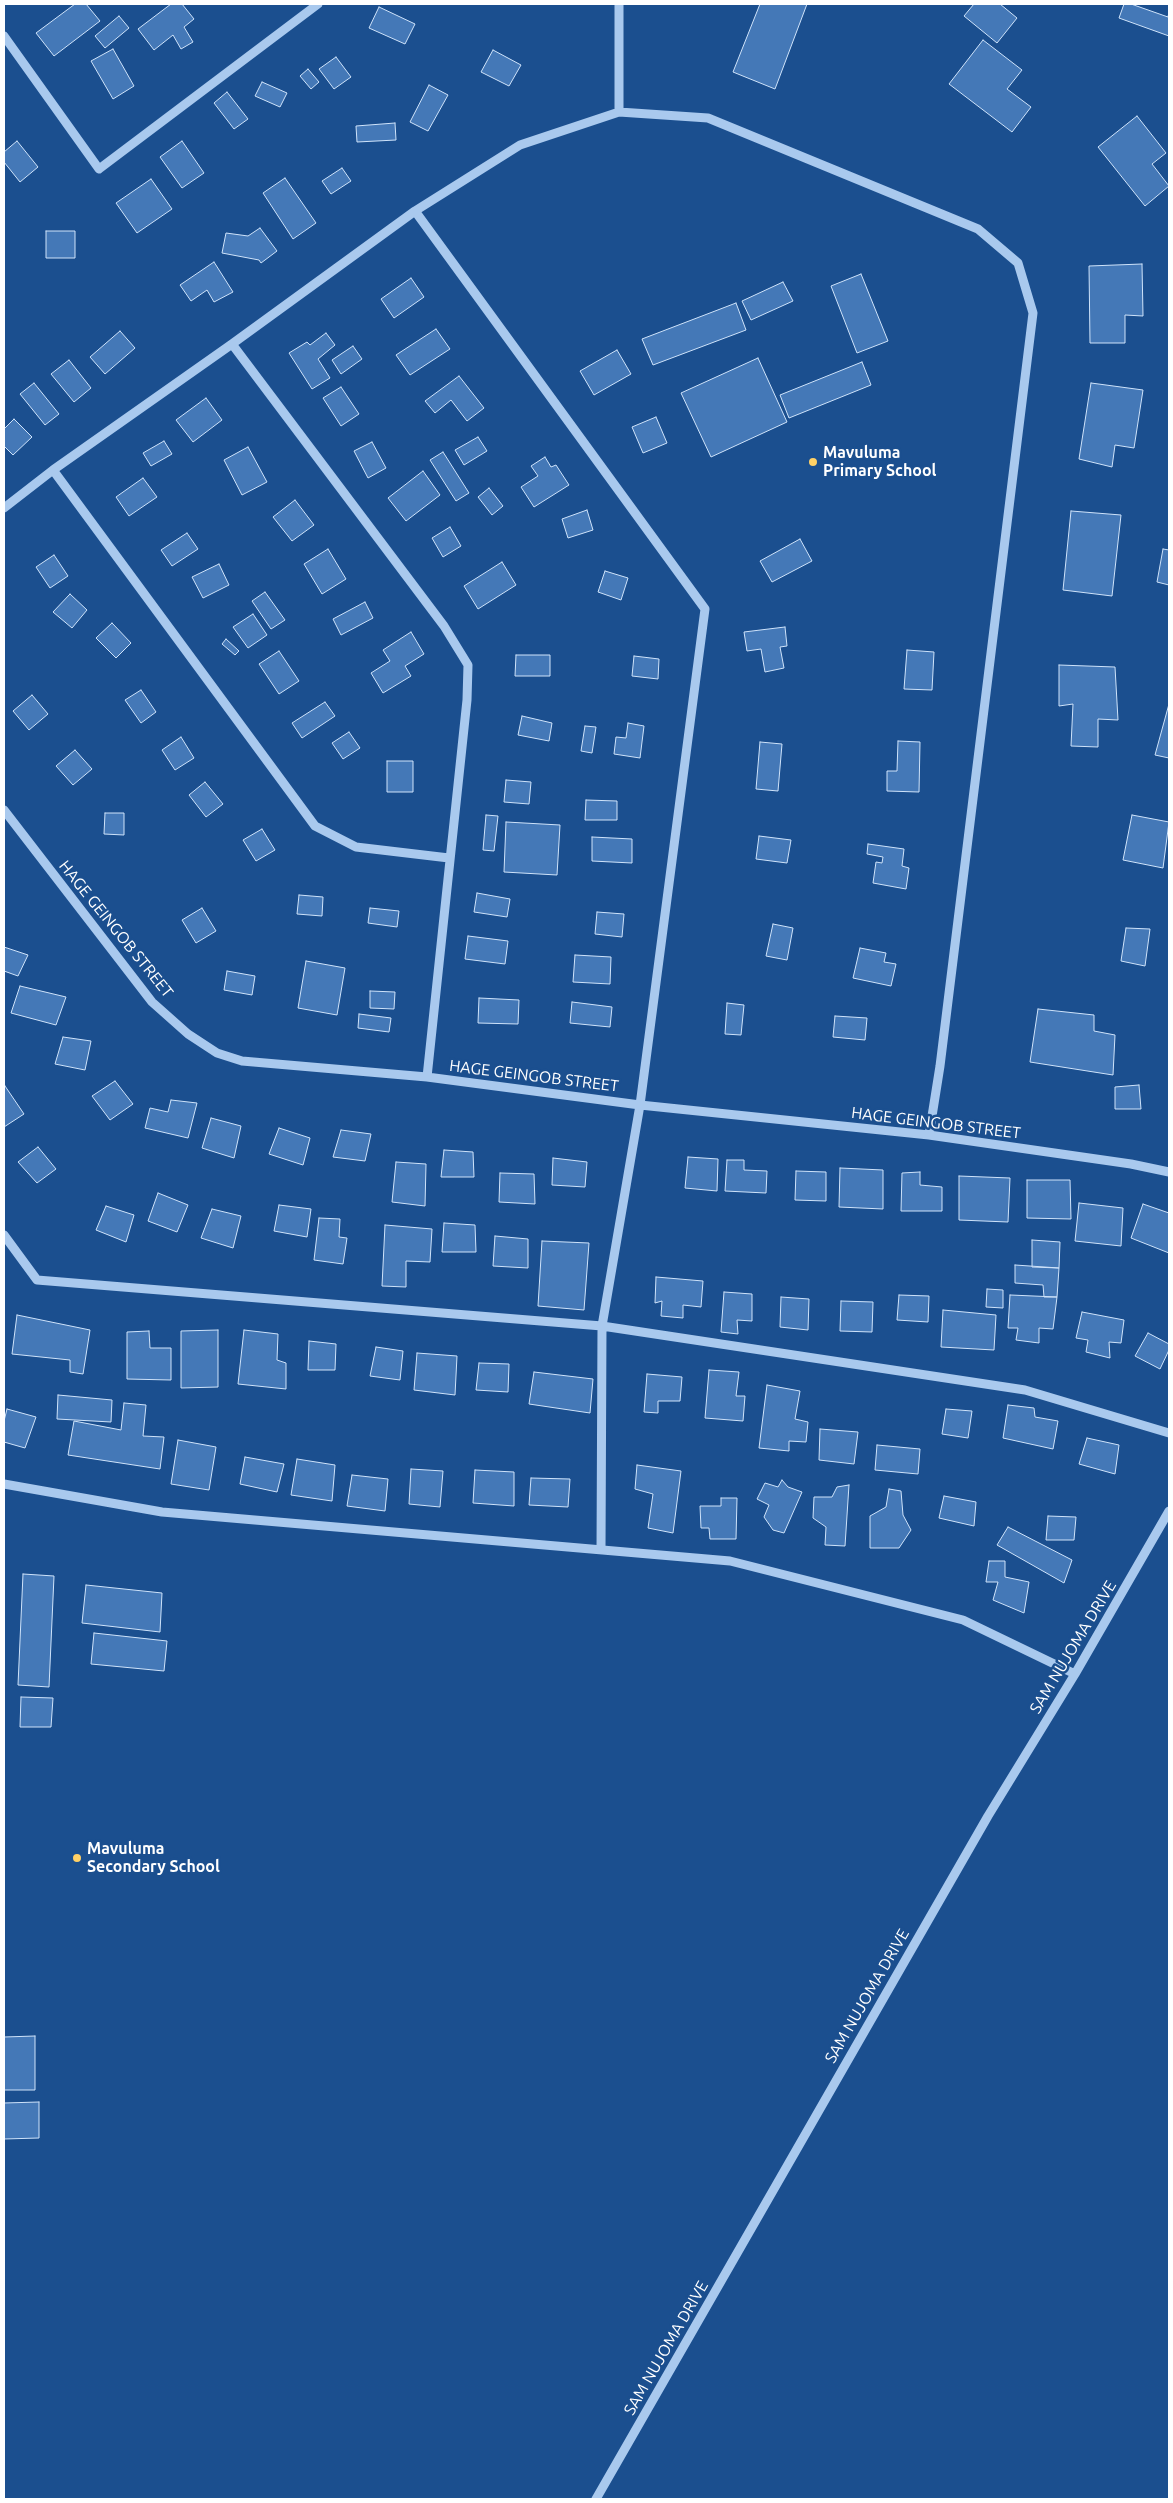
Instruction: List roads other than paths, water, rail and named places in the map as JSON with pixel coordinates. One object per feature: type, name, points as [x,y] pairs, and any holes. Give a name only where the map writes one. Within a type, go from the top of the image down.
[{"type":"street","points":[[4,36],[99,169],[318,4]]},
{"type":"street","points":[[619,4],[619,112]]},
{"type":"street","points":[[4,508],[53,470],[232,344],[415,211],[520,144],[619,112],[708,118],[978,229],[1018,263],[1033,313],[940,1066],[929,1135]]},
{"type":"street","points":[[415,211],[706,609],[640,1104],[602,1326],[601,1550]]},
{"type":"street","points":[[232,344],[444,626],[468,665],[467,700],[427,1078]]},
{"type":"street","points":[[53,470],[314,826],[356,847],[449,858]]},
{"type":"street","name":"HAGE GEINGOB STREET","points":[[4,810],[152,1002],[188,1034],[217,1053],[258,1064],[427,1078],[640,1104],[929,1135],[1131,1164],[1169,1172]]},
{"type":"street","points":[[4,1235],[37,1280],[602,1326],[1025,1390],[1169,1433]]},
{"type":"street","points":[[4,1484],[162,1512],[730,1561],[963,1620],[1076,1674]]},
{"type":"street","name":"SAM NUJOMA DRIVE","points":[[596,2499],[988,1816],[1076,1674],[1169,1511]]},
{"type":"place","name":"Mavuluma Primary School","points":[[813,462]]},
{"type":"place","name":"Mavuluma Secondary School","points":[[77,1858]]}]
